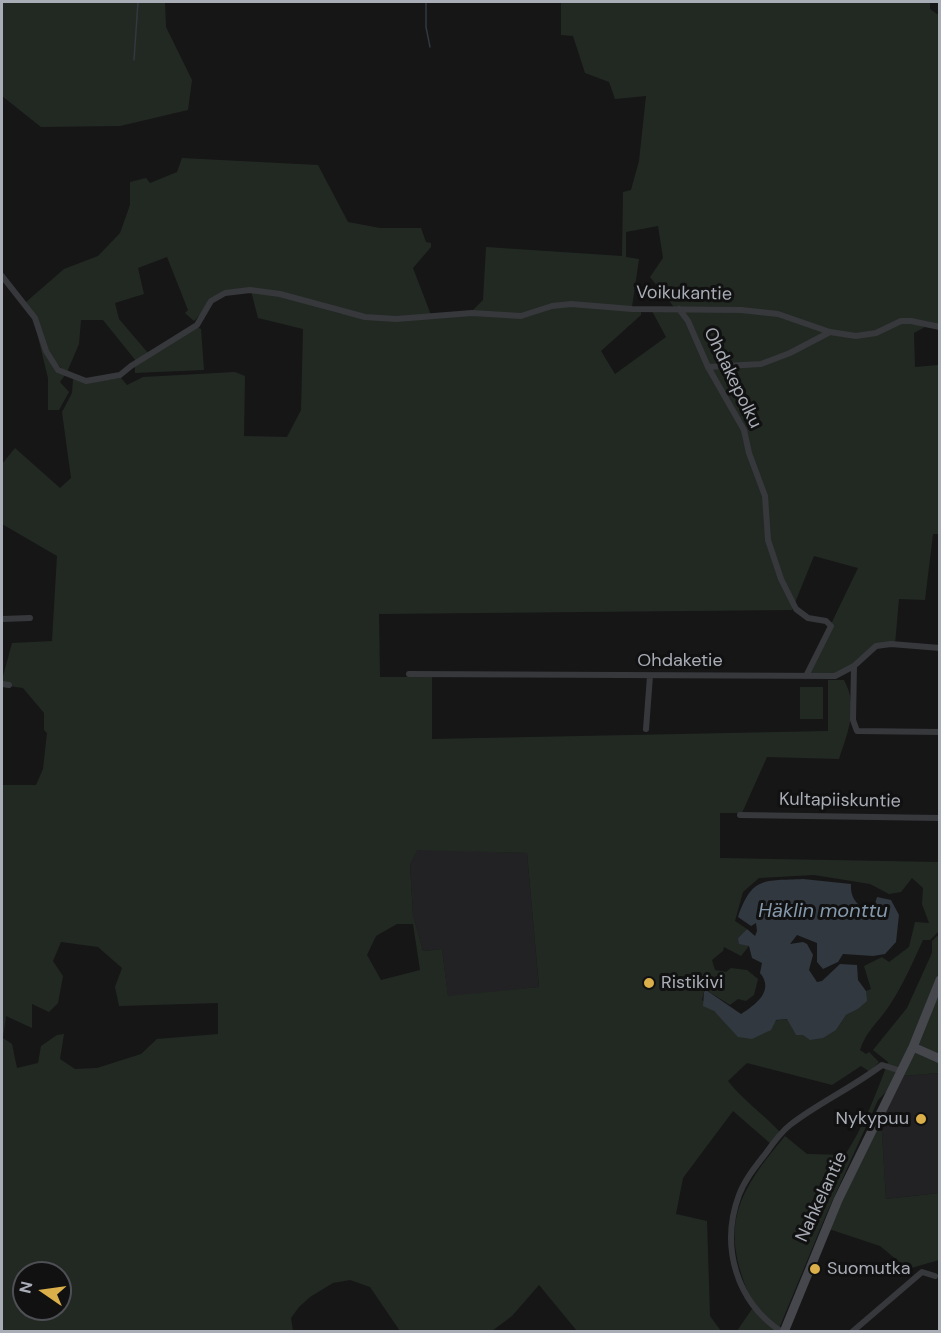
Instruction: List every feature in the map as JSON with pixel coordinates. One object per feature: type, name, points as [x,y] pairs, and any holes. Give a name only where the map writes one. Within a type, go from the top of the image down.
[{"type":"main road","name":"Nahkelantie","points":[[783,1332],[838,1200],[913,1047],[939,980]]},
{"type":"main road","points":[[913,1047],[939,1059]]},
{"type":"street","name":"Voikukantie","points":[[2,276],[35,318],[46,351],[58,370],[86,381],[120,375],[197,325],[212,300],[225,293],[260,290],[365,317],[396,319],[472,314],[521,316],[552,306],[571,304],[632,309],[741,310],[778,314],[830,332],[856,336],[867,336],[901,321],[939,327]]},
{"type":"street","name":"Ohdakepolku","points":[[679,309],[688,321],[708,367],[744,430],[749,453],[765,496],[768,540],[781,579],[796,609],[808,618],[826,621],[831,626],[806,676]]},
{"type":"street","points":[[708,367],[761,364],[790,353],[830,332]]},
{"type":"street","points":[[2,619],[30,618]]},
{"type":"street","name":"Ohdaketie","points":[[409,674],[835,676],[854,666],[876,646],[891,644],[939,648]]},
{"type":"street","points":[[854,666],[853,720],[857,731],[939,732]]},
{"type":"street","points":[[646,729],[650,676]]},
{"type":"street","points":[[2,684],[9,685]]},
{"type":"street","name":"Kultapiiskuntie","points":[[740,815],[939,818]]},
{"type":"street","points":[[783,1332],[765,1320],[754,1308],[741,1285],[730,1243],[732,1220],[739,1194],[753,1169],[789,1125],[856,1084],[882,1065],[901,1071]]},
{"type":"street","points":[[852,1332],[922,1272],[935,1276]]},
{"type":"shaded area","points":[[2,2],[165,2],[166,27],[192,80],[188,110],[120,126],[41,127],[2,96]]},
{"type":"shaded area","points":[[561,2],[930,2],[930,9],[940,16],[939,325],[911,319],[867,334],[838,332],[778,312],[674,307],[650,277],[663,258],[658,226],[626,232],[626,257],[639,259],[632,307],[570,303],[521,314],[471,312],[483,300],[486,247],[622,256],[623,192],[631,190],[639,161],[646,96],[615,99],[609,82],[585,73],[573,36],[561,35]]},
{"type":"shaded area","points":[[182,158],[318,165],[348,222],[380,228],[421,228],[426,242],[431,243],[431,247],[413,268],[431,315],[396,317],[365,315],[280,292],[224,291],[194,321],[185,313],[188,310],[167,257],[138,268],[144,294],[115,303],[119,319],[148,353],[136,361],[103,320],[81,320],[79,344],[67,372],[60,367],[48,350],[26,302],[64,269],[98,256],[120,233],[130,205],[130,182],[146,178],[150,183],[177,172]]},
{"type":"shaded area","points":[[251,291],[280,296],[338,313],[365,318],[470,315],[521,318],[552,308],[570,306],[641,311],[641,315],[601,351],[615,374],[666,337],[652,311],[741,312],[777,316],[856,338],[876,335],[901,323],[911,322],[925,327],[914,333],[915,367],[938,365],[939,344],[939,534],[933,534],[925,600],[899,599],[895,644],[876,646],[854,666],[835,676],[806,676],[858,568],[814,556],[792,610],[379,614],[380,677],[432,677],[432,739],[828,731],[828,680],[844,680],[851,700],[851,710],[839,759],[767,757],[742,813],[720,813],[720,858],[939,862],[939,931],[930,940],[923,940],[896,995],[863,1043],[860,1050],[866,1054],[869,1052],[879,1062],[870,1072],[861,1066],[832,1085],[747,1063],[728,1081],[780,1132],[771,1144],[733,1111],[683,1178],[676,1214],[707,1221],[710,1316],[721,1331],[577,1331],[539,1285],[512,1316],[492,1331],[400,1331],[370,1287],[350,1280],[333,1283],[310,1297],[291,1318],[293,1331],[2,1331],[2,785],[36,785],[43,769],[47,733],[44,730],[44,713],[23,688],[2,685],[2,680],[12,643],[52,641],[57,556],[2,524],[2,464],[15,448],[60,488],[71,478],[62,412],[72,393],[73,379],[86,383],[121,378],[127,385],[143,377],[235,372],[245,376],[244,436],[287,437],[301,410],[303,329],[258,318]],"holes":[[[417,850],[527,853],[539,987],[448,996],[442,949],[423,951],[413,915],[410,865]],[[814,875],[870,884],[889,894],[901,892],[912,878],[923,888],[922,904],[929,923],[915,922],[909,947],[889,962],[882,957],[864,966],[871,989],[866,991],[866,1001],[858,1009],[846,1015],[836,1030],[796,1035],[788,1019],[730,1026],[702,1000],[706,990],[730,1005],[738,999],[746,1001],[754,995],[758,979],[747,970],[731,968],[726,972],[715,970],[712,960],[723,951],[724,947],[741,956],[749,946],[738,938],[747,929],[735,921],[743,892],[759,878]],[[397,924],[413,924],[420,970],[381,980],[367,955],[376,936]],[[61,942],[98,947],[122,968],[115,987],[119,1006],[218,1003],[218,1034],[157,1039],[141,1054],[97,1068],[75,1069],[60,1059],[64,1034],[57,1035],[41,1046],[38,1063],[17,1068],[12,1044],[3,1038],[6,1016],[32,1028],[32,1004],[49,1012],[58,1003],[63,976],[53,961]]]},
{"type":"shaded area","points":[[197,327],[201,329],[204,370],[135,373],[135,366]]},
{"type":"shaded area","points":[[37,333],[45,351],[65,375],[60,382],[69,392],[59,410],[48,410],[48,378]]},
{"type":"shaded area","points":[[800,687],[823,687],[823,719],[800,719]]},
{"type":"shaded area","points":[[417,849],[527,853],[539,987],[448,997],[442,949],[423,951],[413,915],[410,865]]},
{"type":"shaded area","points":[[937,936],[939,937],[939,1073],[902,1076],[878,1100],[826,1215],[778,1331],[737,1331],[754,1306],[737,1256],[735,1235],[737,1215],[743,1197],[753,1178],[785,1136],[807,1154],[845,1155],[864,1121],[888,1062],[873,1050],[907,1008],[932,953],[932,941]]},
{"type":"shaded area","points":[[939,1073],[939,1193],[886,1199],[881,1118],[902,1076]]},
{"type":"shaded area","points":[[881,1118],[886,1199],[939,1193],[939,1260],[908,1269],[880,1246],[829,1229]]},
{"type":"water","name":"Häklin monttu","points":[[803,879],[851,884],[856,902],[872,914],[877,897],[891,900],[899,915],[896,942],[885,954],[873,956],[843,954],[838,962],[823,969],[817,962],[817,943],[797,935],[790,944],[803,942],[807,944],[813,955],[809,970],[817,982],[822,981],[840,964],[857,965],[858,980],[866,991],[867,1001],[846,1015],[836,1030],[823,1038],[810,1040],[803,1035],[796,1035],[787,1019],[776,1020],[771,1030],[752,1039],[738,1037],[714,1011],[703,1006],[704,992],[706,990],[741,1014],[757,1002],[765,986],[760,973],[762,963],[752,958],[749,946],[739,944],[738,938],[747,929],[755,936],[756,923],[751,926],[738,917],[754,887],[769,881]]},
{"type":"waterway","points":[[134,60],[138,2]]},
{"type":"waterway","points":[[426,2],[426,27],[430,47]]},
{"type":"place","name":"Ristikivi","points":[[649,983]]},
{"type":"place","name":"Nykypuu","points":[[921,1119]]},
{"type":"place","name":"Suomutka","points":[[815,1269]]}]
